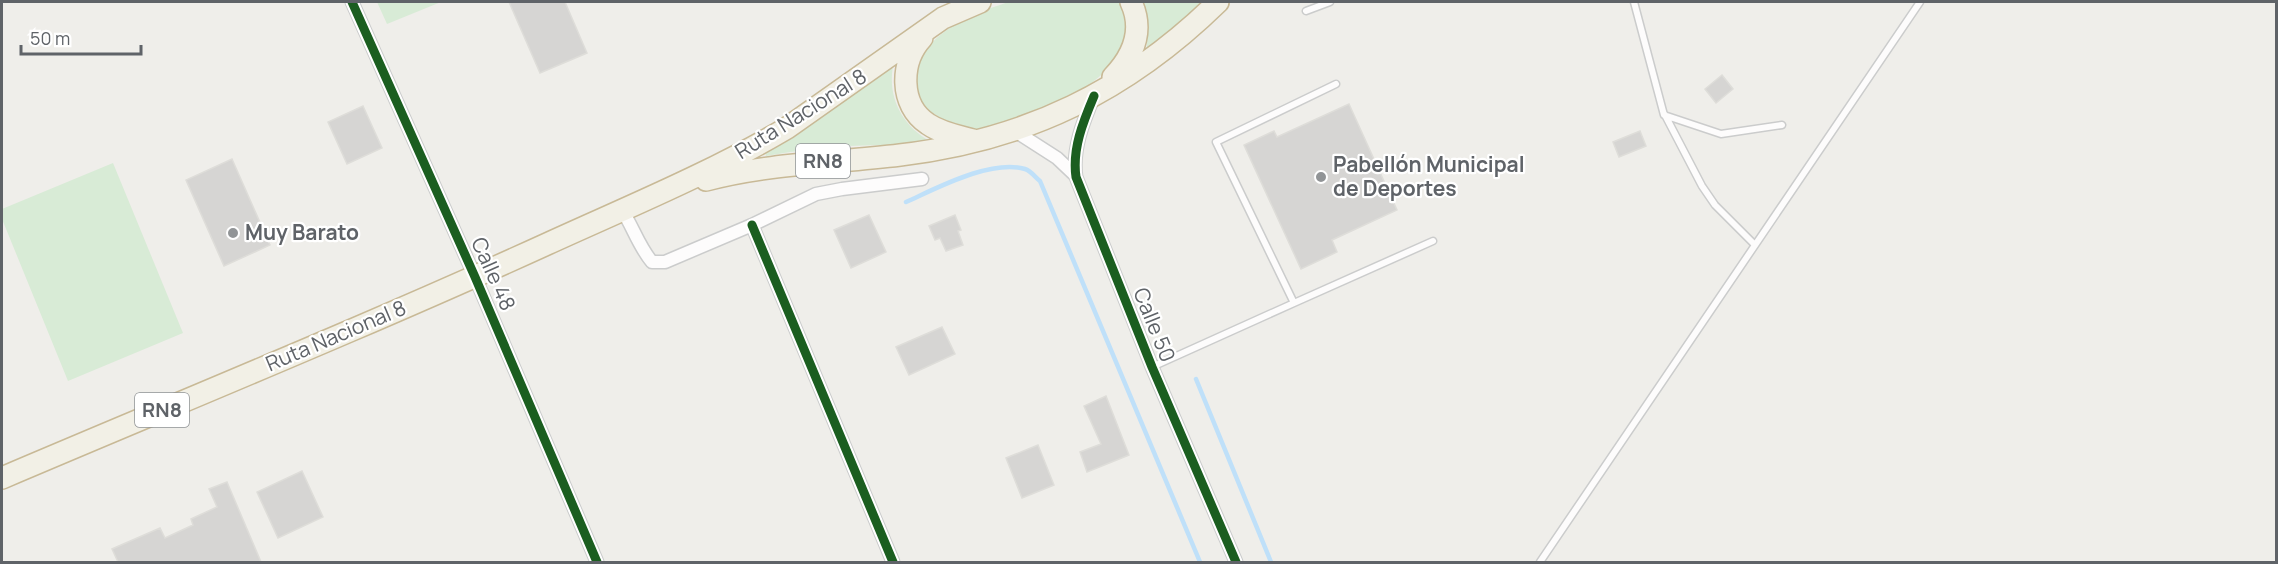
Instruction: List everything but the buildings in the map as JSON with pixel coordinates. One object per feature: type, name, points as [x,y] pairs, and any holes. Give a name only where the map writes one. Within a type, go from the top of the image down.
[{"type":"highway","name":"Ruta Nacional 8","points":[[979,142],[943,132],[918,116],[911,103],[906,82],[908,60],[914,46],[943,18],[980,2]]},
{"type":"highway","name":"Ruta Nacional 8","points":[[1095,95],[1129,60],[1135,46],[1137,14],[1131,2]]},
{"type":"highway","name":"Ruta Nacional 8","points":[[668,190],[721,176],[766,168],[900,155],[979,142],[1015,131],[1073,108],[1135,70],[1176,40],[1218,2]]},
{"type":"highway","name":"Ruta Nacional 8","points":[[2,478],[475,277],[668,190],[787,128],[928,31]]},
{"type":"street","name":"Calle 48","points":[[352,2],[475,277],[597,562]]},
{"type":"street","name":"Calle 50","points":[[1076,177],[1076,151],[1095,95]]},
{"type":"street","name":"Calle 50","points":[[1015,131],[1058,158],[1076,177],[1152,367],[1236,562]]},
{"type":"street","points":[[622,210],[634,229],[644,253],[652,262],[665,262],[752,225],[816,194],[922,179]]},
{"type":"street","points":[[752,225],[893,562]]},
{"type":"lane","points":[[1306,11],[1330,2]]},
{"type":"lane","points":[[1634,2],[1664,115],[1714,205],[1755,245]]},
{"type":"lane","points":[[1540,562],[1920,2]]},
{"type":"lane","points":[[1294,303],[1216,142],[1336,84]]},
{"type":"lane","points":[[1664,115],[1721,134],[1782,124]]},
{"type":"lane","points":[[1152,367],[1433,241]]},
{"type":"green space","points":[[377,2],[441,2],[387,24]]},
{"type":"green space","points":[[1009,2],[1119,2],[1126,28],[1121,53],[1111,66],[1089,85],[1066,98],[1000,126],[969,131],[929,111],[923,104],[916,87],[918,67],[924,52],[948,29],[963,20]]},
{"type":"green space","points":[[1143,2],[1203,2],[1161,42],[1146,51],[1148,26]]},
{"type":"green space","points":[[895,58],[892,82],[897,106],[910,125],[930,141],[915,144],[848,146],[766,156],[764,149]]},
{"type":"green space","points":[[113,163],[183,333],[68,381],[2,219],[2,209]]},
{"type":"waterway","points":[[906,202],[964,176],[996,168],[1025,169],[1040,181],[1200,562]]},
{"type":"waterway","points":[[1196,379],[1271,562]]},
{"type":"cycle path","points":[[352,2],[475,277],[597,562]]},
{"type":"cycle path","points":[[1094,96],[1077,146],[1076,177],[1152,367],[1236,562]]},
{"type":"cycle path","points":[[752,225],[893,562]]},
{"type":"place","name":"Pabellón Municipal de Deportes","points":[[1321,177]]},
{"type":"place","name":"Muy Barato","points":[[233,233]]}]
